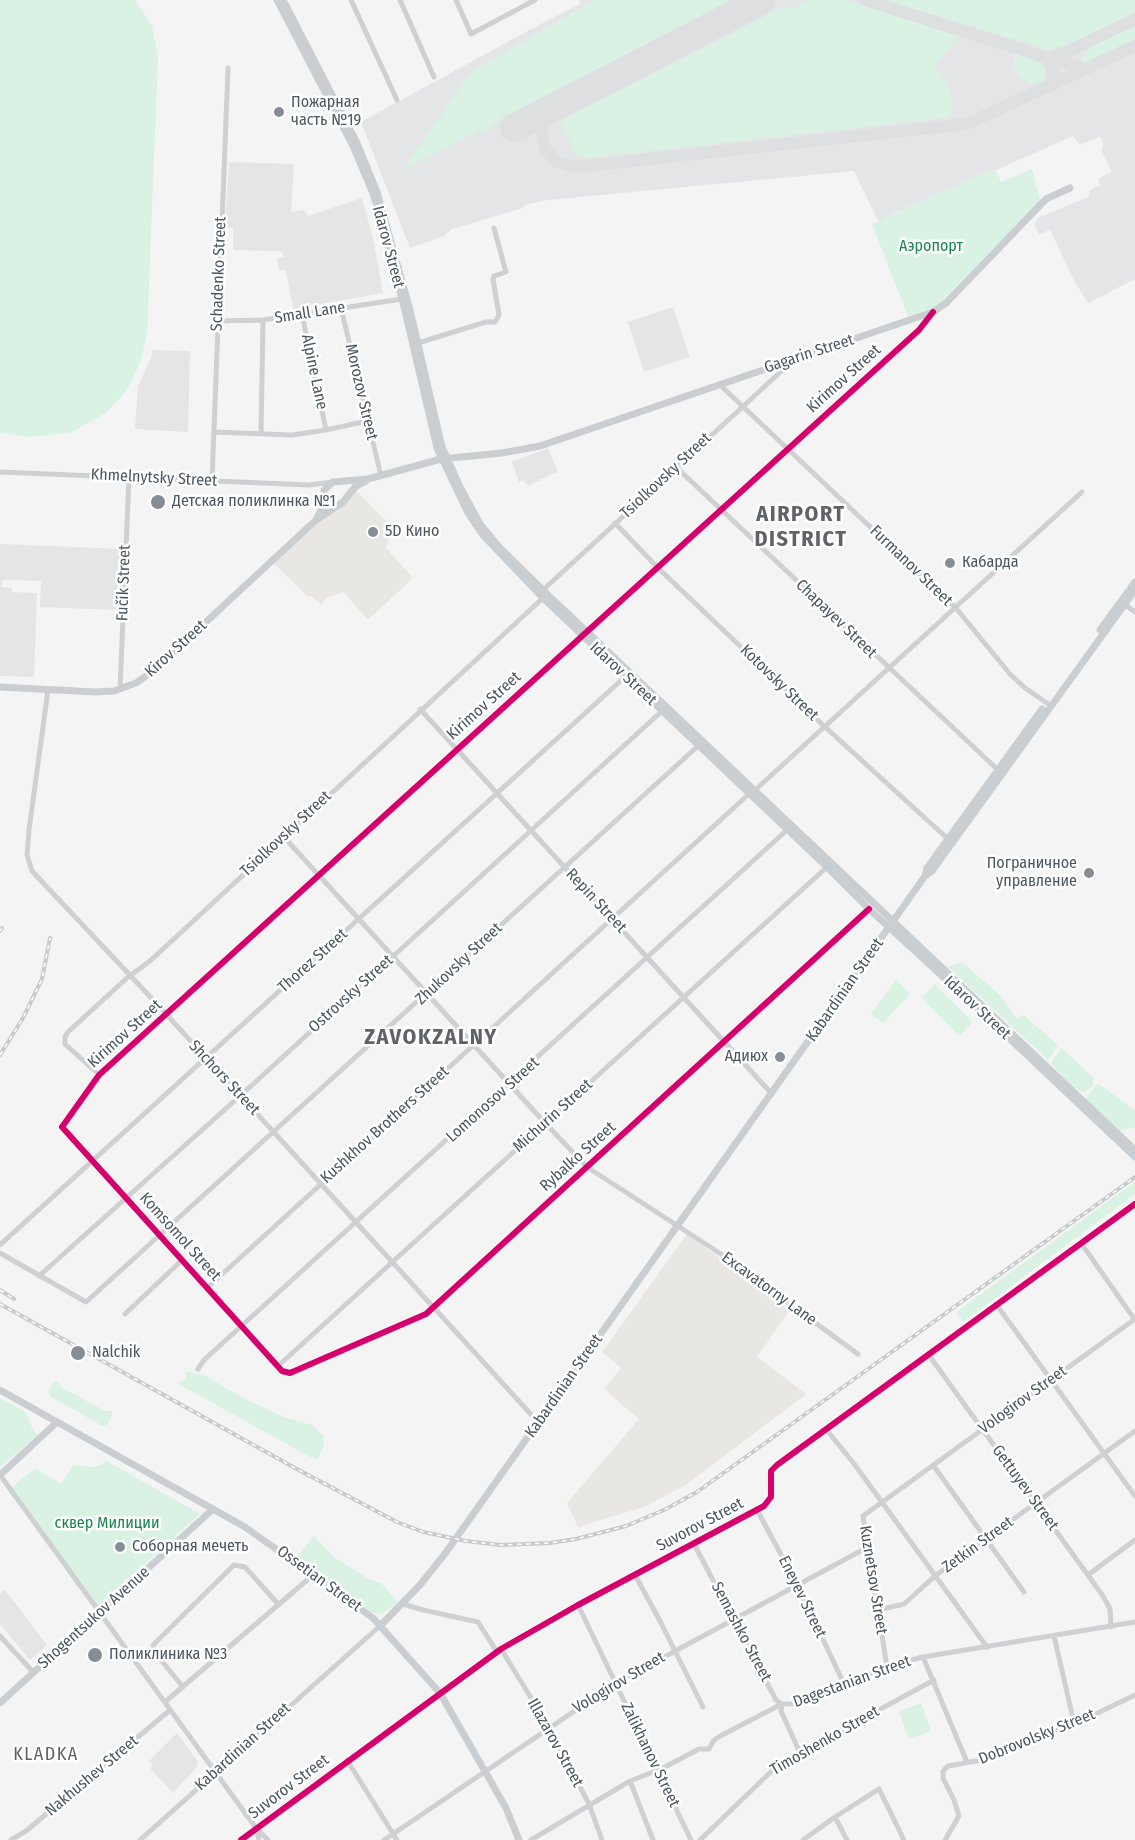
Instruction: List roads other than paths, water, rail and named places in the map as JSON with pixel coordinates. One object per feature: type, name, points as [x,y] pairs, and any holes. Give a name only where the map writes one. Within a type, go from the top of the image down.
[{"type":"main road","name":"Idarov Street","points":[[277,0],[358,157],[381,217],[443,459],[468,513],[483,535],[508,564],[543,594],[1135,1157]]},
{"type":"main road","name":"Idarov Street","points":[[283,0],[368,166],[384,210],[418,343],[443,459],[480,524],[543,594]]},
{"type":"main road","name":"Kirimov Street","points":[[933,312],[956,293],[1046,199],[1070,188]]},
{"type":"main road","name":"Gagarin Street","points":[[443,459],[502,453],[540,446],[933,312]]},
{"type":"main road","points":[[316,520],[322,509],[326,487],[335,482],[368,479],[443,459]]},
{"type":"main road","points":[[324,497],[330,504],[338,505],[355,487],[368,479]]},
{"type":"main road","points":[[335,482],[345,487],[346,498]]},
{"type":"main road","name":"Kirov Street","points":[[0,687],[95,692],[120,689],[136,683],[153,671],[316,520],[338,505]]},
{"type":"main road","name":"Kabardinian Street","points":[[381,1625],[403,1604],[447,1551],[1135,582]]},
{"type":"main road","name":"Kabardinian Street","points":[[1123,602],[1135,590]]},
{"type":"main road","name":"Idarov Street","points":[[584,633],[698,746],[752,792],[868,909],[891,924],[1135,1150]]},
{"type":"main road","name":"Kabardinian Street","points":[[925,876],[927,868],[997,769],[1048,704]]},
{"type":"main road","name":"Ossetian Street","points":[[0,1390],[261,1537],[381,1625],[440,1693],[506,1808],[519,1840]]},
{"type":"main road","points":[[0,1475],[56,1423]]},
{"type":"main road","name":"Shogentsukov Avenue","points":[[0,1703],[213,1509]]},
{"type":"street","points":[[351,0],[397,100]]},
{"type":"street","points":[[400,0],[434,77]]},
{"type":"street","points":[[456,0],[471,34],[535,0]]},
{"type":"street","name":"Schadenko Street","points":[[212,481],[228,68]]},
{"type":"street","points":[[418,343],[486,322],[495,322],[499,315],[493,279],[494,276],[506,272],[494,228]]},
{"type":"street","name":"Small Lane","points":[[217,321],[263,320],[402,299]]},
{"type":"street","name":"Morozov Street","points":[[341,308],[381,476]]},
{"type":"street","name":"Kirimov Street","points":[[62,1127],[99,1075],[786,448],[919,330],[933,312]]},
{"type":"street","name":"Alpine Lane","points":[[303,314],[326,430]]},
{"type":"street","points":[[261,434],[263,320]]},
{"type":"street","name":"Tsiolkovsky Street","points":[[95,1071],[64,1044],[68,1032],[150,961],[543,594],[615,523],[787,366],[789,361]]},
{"type":"street","name":"Furmanov Street","points":[[718,384],[955,607],[1010,674],[1048,704]]},
{"type":"street","points":[[214,432],[292,435],[367,421]]},
{"type":"street","name":"Chapayev Street","points":[[676,467],[997,769]]},
{"type":"street","name":"Khmelnytsky Street","points":[[0,472],[309,485],[335,482]]},
{"type":"street","name":"Fučík Street","points":[[120,689],[129,477]]},
{"type":"street","points":[[309,485],[324,497]]},
{"type":"street","name":"Kushkhov Brothers Street","points":[[207,1288],[1082,492]]},
{"type":"street","name":"Kotovsky Street","points":[[615,523],[657,567],[824,726],[948,839]]},
{"type":"street","points":[[1123,602],[1135,612]]},
{"type":"street","name":"Thorez Street","points":[[0,1245],[626,676]]},
{"type":"street","name":"Shchors Street","points":[[48,690],[30,822],[27,855],[29,864],[38,877],[274,1131],[538,1422]]},
{"type":"street","name":"Repin Street","points":[[420,709],[772,1094]]},
{"type":"street","name":"Ostrovsky Street","points":[[39,1276],[662,711]]},
{"type":"street","name":"Zhukovsky Street","points":[[39,1276],[86,1302],[698,746]]},
{"type":"street","name":"Lomonosov Street","points":[[198,1369],[204,1360],[788,830]]},
{"type":"street","name":"Excavatorny Lane","points":[[283,836],[587,1167],[721,1254],[858,1354]]},
{"type":"street","name":"Michurin Street","points":[[278,1366],[827,867]]},
{"type":"street","name":"Rybalko Street","points":[[278,1366],[286,1373],[299,1370],[423,1316],[868,909]]},
{"type":"street","name":"Komsomol Street","points":[[62,1127],[278,1366]]},
{"type":"street","name":"Suvorov Street","points":[[241,1840],[499,1650],[767,1503],[771,1497],[770,1474],[772,1469],[1135,1204]]},
{"type":"street","points":[[1080,1243],[1135,1319]]},
{"type":"street","points":[[0,1253],[39,1276]]},
{"type":"street","points":[[125,1314],[182,1260]]},
{"type":"street","points":[[996,1304],[1135,1496]]},
{"type":"street","name":"Vologirov Street","points":[[882,1503],[1135,1319]]},
{"type":"street","name":"Gettuyev Street","points":[[928,1354],[1107,1603],[1111,1627]]},
{"type":"street","points":[[826,1429],[987,1647]]},
{"type":"street","name":"Zetkin Street","points":[[878,1610],[904,1604],[935,1576],[1135,1431]]},
{"type":"street","points":[[933,1465],[1024,1592]]},
{"type":"street","points":[[0,1475],[256,1828],[268,1840]]},
{"type":"street","name":"Kuznetsov Street","points":[[882,1503],[863,1516],[887,1667]]},
{"type":"street","name":"Eneyev Street","points":[[757,1510],[797,1584],[844,1684]]},
{"type":"street","points":[[1088,1575],[1135,1540]]},
{"type":"street","name":"Semashko Street","points":[[694,1544],[776,1700],[782,1704],[781,1712],[800,1753]]},
{"type":"street","name":"Vologirov Street","points":[[384,1840],[615,1683],[868,1547]]},
{"type":"street","points":[[183,1687],[156,1654],[153,1645],[234,1565],[245,1567],[279,1605]]},
{"type":"street","points":[[165,1702],[313,1575]]},
{"type":"street","points":[[634,1575],[703,1707]]},
{"type":"street","name":"Illazarov Street","points":[[403,1604],[478,1622],[549,1727],[589,1804],[602,1840]]},
{"type":"street","name":"Zalikhanov Street","points":[[578,1605],[691,1840]]},
{"type":"street","name":"Dagestanian Street","points":[[531,1840],[630,1781],[656,1769],[661,1769],[699,1749],[709,1749],[714,1740],[722,1735],[782,1704],[792,1704],[887,1667],[923,1657],[1135,1622]]},
{"type":"street","name":"Kabardinian Street","points":[[140,1840],[148,1837],[215,1772],[381,1625]]},
{"type":"street","points":[[0,1636],[34,1673]]},
{"type":"street","points":[[1054,1636],[1074,1723]]},
{"type":"street","points":[[923,1657],[967,1762]]},
{"type":"street","name":"Timoshenko Street","points":[[700,1840],[768,1772],[934,1680]]},
{"type":"street","name":"Dobrovolsky Street","points":[[945,1840],[957,1823],[959,1813],[943,1778],[943,1771],[948,1766],[987,1760],[1135,1695]]},
{"type":"street","name":"Nakhushev Street","points":[[11,1840],[26,1832],[170,1710]]},
{"type":"street","points":[[347,1760],[396,1840]]},
{"type":"street","points":[[630,1781],[653,1840]]},
{"type":"street","points":[[803,1840],[879,1789],[904,1840]]},
{"type":"street","points":[[835,1817],[847,1840]]},
{"type":"street","points":[[256,1828],[259,1840]]},
{"type":"railway","points":[[0,1055],[23,1018],[42,979],[50,938]]},
{"type":"railway","points":[[0,1304],[397,1522],[423,1532],[466,1541],[501,1545],[550,1543],[626,1526],[664,1510],[697,1492],[1135,1177]]},
{"type":"railway","points":[[0,1290],[14,1299]]},
{"type":"place","name":"Пожарная часть №19","points":[[279,112]]},
{"type":"place","name":"Детская поликлинка №1","points":[[158,502]]},
{"type":"place","name":"5D Кино","points":[[373,532]]},
{"type":"place","name":"Кабарда","points":[[950,563]]},
{"type":"place","name":"Пограничное управление","points":[[1089,873]]},
{"type":"place","name":"Адиюх","points":[[780,1057]]},
{"type":"place","name":"Nalchik","points":[[78,1353]]},
{"type":"place","name":"Соборная мечеть","points":[[120,1547]]},
{"type":"place","name":"Поликлиника №3","points":[[95,1655]]},
{"type":"district","name":"AIRPORT DISTRICT","points":[[801,528]]},
{"type":"district","name":"ZAVOKZALNY","points":[[431,1038]]},
{"type":"district","name":"KLADKA","points":[[46,1755]]},
{"type":"park label","name":"Аэропорт","points":[[931,247]]},
{"type":"park label","name":"сквер Милиции","points":[[107,1524]]}]
